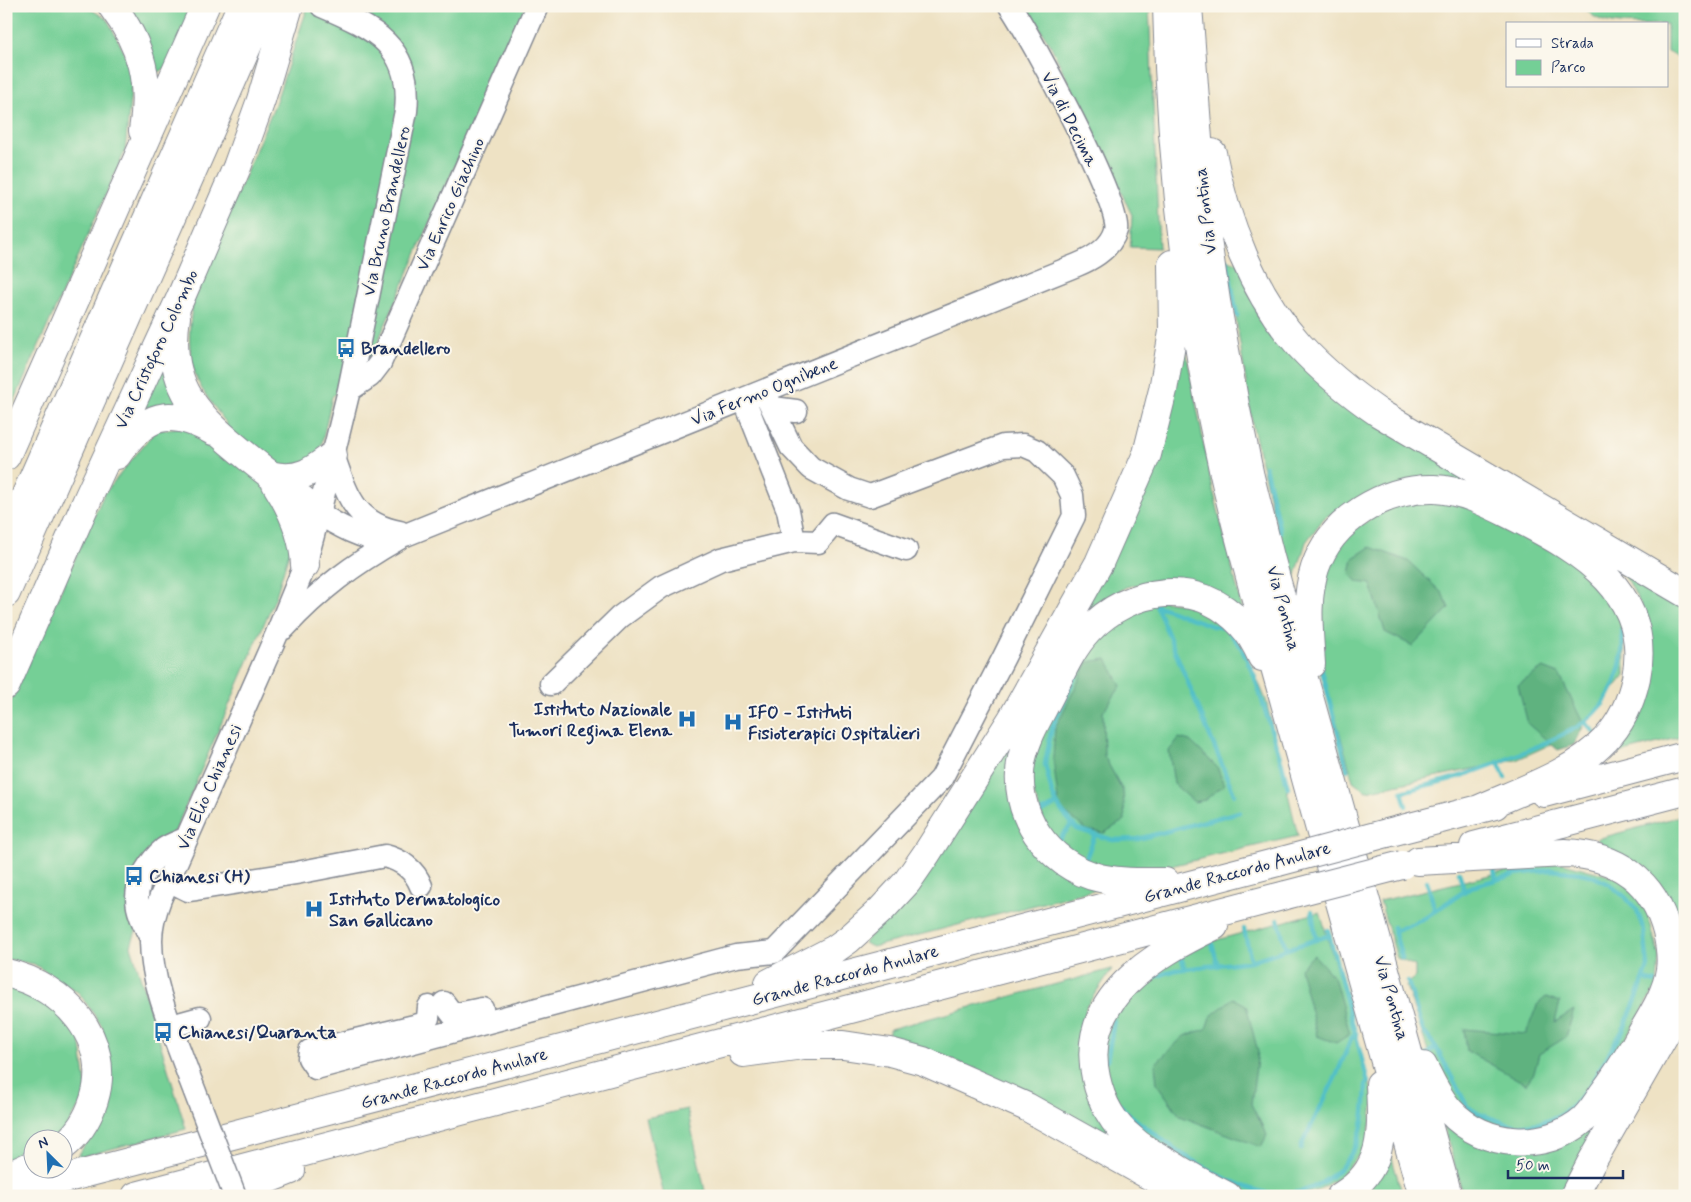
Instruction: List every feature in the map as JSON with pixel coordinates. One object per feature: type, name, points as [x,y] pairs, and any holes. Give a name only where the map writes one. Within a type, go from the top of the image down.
[{"type":"main road","points":[[112,6],[134,40],[143,68],[146,114],[139,154]]},
{"type":"main road","points":[[6,456],[205,6]]},
{"type":"main road","points":[[6,540],[241,6]]},
{"type":"main road","name":"Via Cristoforo Colombo","points":[[6,593],[265,6]]},
{"type":"main road","name":"Via Cristoforo Colombo","points":[[6,685],[89,496],[180,298],[245,148],[289,6]]},
{"type":"main road","name":"Via Pontina","points":[[1167,6],[1175,153],[1186,265],[1202,366],[1225,479],[1249,573],[1304,726],[1397,1015],[1448,1196]]},
{"type":"main road","name":"Via Pontina","points":[[1188,6],[1204,219],[1233,396],[1268,549],[1304,726],[1377,1035],[1423,1196]]},
{"type":"main road","points":[[1192,60],[1204,104],[1221,192],[1237,240],[1260,288],[1282,323],[1299,345],[1348,391],[1378,414],[1685,593]]},
{"type":"main road","points":[[718,1009],[825,956],[849,939],[882,909],[907,882],[1012,719],[1099,563],[1147,454],[1163,390],[1173,332],[1170,191],[1175,153]]},
{"type":"main road","points":[[180,298],[174,340],[176,366],[188,397],[217,433]]},
{"type":"main road","points":[[89,496],[130,438],[149,422],[168,417],[184,418],[217,433],[319,512]]},
{"type":"main road","points":[[270,475],[281,478],[299,477],[333,456]]},
{"type":"main road","points":[[270,475],[296,522],[303,544],[304,565]]},
{"type":"main road","points":[[1304,726],[1308,614],[1311,584],[1317,562],[1325,545],[1345,522],[1355,514],[1387,498],[1407,492],[1434,489],[1465,494],[1484,502],[1530,525],[1600,570],[1619,591],[1627,604],[1636,627],[1638,668],[1631,696],[1622,719],[1599,746],[1559,773],[1477,810]]},
{"type":"main road","points":[[1238,872],[1166,882],[1124,881],[1089,875],[1060,859],[1046,847],[1036,833],[1023,801],[1020,784],[1021,760],[1030,731],[1071,653],[1088,631],[1108,613],[1134,600],[1150,594],[1176,593],[1202,597],[1225,611],[1241,624],[1304,726]]},
{"type":"main road","name":"Grande Raccordo Anulare","points":[[6,1194],[1685,756]]},
{"type":"main road","name":"Grande Raccordo Anulare","points":[[136,1196],[1685,791]]},
{"type":"main road","points":[[1397,1015],[1438,1094],[1451,1112],[1478,1131],[1499,1140],[1514,1142],[1534,1140],[1552,1136],[1569,1129],[1591,1111],[1623,1065],[1655,1010],[1665,989],[1670,970],[1670,943],[1663,919],[1654,901],[1646,889],[1630,873],[1608,861],[1586,855],[1566,853],[1410,863]]},
{"type":"main road","points":[[1227,1196],[1201,1183],[1142,1147],[1132,1140],[1116,1122],[1103,1101],[1097,1082],[1094,1062],[1095,1041],[1100,1019],[1112,998],[1148,963],[1184,940],[1276,898]]},
{"type":"main road","points":[[6,973],[30,981],[58,997],[88,1030],[96,1051],[99,1070],[98,1082],[90,1114],[72,1138]]},
{"type":"main road","points":[[1574,1196],[1594,1156],[1685,999]]},
{"type":"main road","points":[[1341,1196],[1365,1177],[1372,1166],[1378,1150],[1381,1115],[1377,1035]]},
{"type":"main road","points":[[610,1072],[810,1044],[842,1045],[890,1052],[923,1061],[948,1071],[1026,1107],[1186,1196]]},
{"type":"main road","points":[[225,1196],[269,1180],[385,1130]]},
{"type":"main road","points":[[6,1177],[22,1170]]},
{"type":"street","name":"Via Bruno Brandellero","points":[[304,565],[349,390],[404,125],[408,89],[402,66],[385,40],[370,30],[322,6]]},
{"type":"street","name":"Via Enrico Giachino","points":[[349,390],[370,376],[380,363],[537,6]]},
{"type":"street","name":"Via di Decima","points":[[1010,6],[1079,132],[1114,209],[1117,223],[1113,236]]},
{"type":"street","name":"Via Fermo Ognibene","points":[[408,534],[744,399],[768,399],[1090,260],[1102,251],[1113,236]]},
{"type":"street","points":[[744,399],[788,510],[794,541]]},
{"type":"street","points":[[768,399],[796,412]]},
{"type":"street","points":[[736,956],[732,952],[621,981],[597,980],[462,1014],[453,1015],[436,1005],[423,1024],[310,1052],[309,1058],[316,1068],[736,956],[774,952],[941,779],[1074,516],[1072,495],[1063,476],[1037,451],[1023,444],[1003,446],[870,496],[849,489],[811,468],[791,448],[768,399]]},
{"type":"street","points":[[333,456],[347,492],[360,513],[384,528],[408,534]]},
{"type":"street","points":[[319,512],[333,522],[373,538],[386,540],[408,534]]},
{"type":"street","points":[[552,684],[620,617],[661,587],[720,559],[794,541],[818,542],[833,524],[906,550]]},
{"type":"street","points":[[276,636],[302,609],[343,573],[368,556],[408,534]]},
{"type":"street","name":"Via Elio Chianesi","points":[[235,1196],[171,1026],[152,958],[151,938],[156,909],[185,839],[276,636],[304,565]]},
{"type":"street","points":[[151,938],[138,907],[139,887],[148,867],[164,850],[170,845],[185,839]]},
{"type":"street","points":[[168,880],[188,890],[296,873],[385,856],[398,860],[417,876],[421,886]]},
{"type":"street","points":[[171,1026],[200,1018]]},
{"type":"green space","points":[[6,6],[85,6],[107,19],[133,69],[125,151],[6,420]]},
{"type":"green space","points":[[119,6],[194,6],[168,66],[161,71],[154,72]]},
{"type":"green space","points":[[308,6],[525,6],[372,355],[332,397],[322,443],[276,596],[148,894],[131,946],[186,1129],[77,1158],[99,1120],[111,1069],[102,1026],[79,993],[34,964],[6,959],[6,713],[104,494],[155,431],[187,426],[211,448],[227,424],[202,389],[193,367],[190,344],[190,320],[194,297],[275,104]]},
{"type":"green space","points":[[1026,6],[1149,6],[1159,248],[1130,247],[1132,215],[1050,44]]},
{"type":"green space","points":[[1584,6],[1685,6],[1685,60],[1668,52],[1668,22],[1609,22],[1590,14]]},
{"type":"green space","points":[[1227,261],[1238,263],[1269,319],[1496,488],[1360,497],[1324,518],[1306,542],[1291,591],[1253,427]]},
{"type":"green space","points":[[1180,320],[1211,481],[1245,621],[1186,582],[1157,580],[1126,587],[1078,616]]},
{"type":"green space","points":[[161,358],[182,405],[161,404],[141,410]]},
{"type":"green space","points":[[1430,497],[1487,508],[1593,570],[1624,614],[1625,675],[1590,719],[1558,741],[1516,760],[1366,791],[1353,781],[1322,669],[1322,583],[1328,566],[1347,533],[1397,504]]},
{"type":"green space","points":[[1370,547],[1408,561],[1442,593],[1449,608],[1413,646],[1385,632],[1371,584],[1357,582],[1350,574],[1353,558]]},
{"type":"green space","points":[[1598,551],[1685,598],[1685,736],[1593,760],[1649,681],[1652,657],[1651,634],[1646,615],[1629,582]]},
{"type":"green space","points":[[1153,599],[1208,608],[1242,643],[1266,700],[1298,836],[1149,871],[1096,867],[1071,856],[1048,832],[1027,775],[1035,737],[1089,640]]},
{"type":"green space","points":[[1107,659],[1121,686],[1103,712],[1104,756],[1123,791],[1125,820],[1104,833],[1087,830],[1059,808],[1053,758],[1055,728],[1088,662]]},
{"type":"green space","points":[[1543,668],[1559,674],[1584,725],[1574,745],[1558,750],[1528,724],[1518,685]]},
{"type":"green space","points":[[1016,727],[1015,800],[1097,889],[873,947],[864,943]]},
{"type":"green space","points":[[1179,738],[1190,741],[1217,767],[1224,785],[1205,800],[1194,802],[1174,784],[1169,751]]},
{"type":"green space","points":[[1685,815],[1685,972],[1670,996],[1676,950],[1597,839]]},
{"type":"green space","points":[[1553,860],[1625,880],[1646,907],[1659,956],[1657,986],[1589,1099],[1566,1116],[1542,1126],[1508,1128],[1479,1119],[1454,1103],[1433,1066],[1406,986],[1415,977],[1415,966],[1397,958],[1380,901]]},
{"type":"green space","points":[[1320,912],[1374,1098],[1367,1146],[1340,1177],[1318,1190],[1300,1196],[1235,1196],[1133,1134],[1098,1058],[1118,998],[1198,945]]},
{"type":"green space","points":[[1314,955],[1334,977],[1350,1034],[1336,1043],[1317,1036],[1300,968]]},
{"type":"green space","points":[[1112,969],[1086,1007],[1081,1040],[1086,1081],[1115,1141],[944,1055],[887,1038],[890,1029]]},
{"type":"green space","points":[[6,981],[44,995],[80,1038],[87,1094],[65,1130],[22,1130],[22,1164],[6,1173]]},
{"type":"green space","points":[[1546,997],[1560,1002],[1555,1022],[1574,1010],[1566,1037],[1539,1054],[1534,1073],[1526,1084],[1467,1051],[1464,1029],[1526,1034],[1537,1005]]},
{"type":"green space","points":[[1233,998],[1246,1005],[1258,1052],[1251,1104],[1267,1135],[1261,1147],[1180,1116],[1157,1084],[1155,1064],[1184,1036],[1206,1029],[1210,1017]]},
{"type":"green space","points":[[687,1109],[705,1191],[685,1196],[664,1196],[646,1118]]},
{"type":"green space","points":[[1440,1111],[1481,1140],[1602,1113],[1563,1196],[1463,1196]]},
{"type":"green space","points":[[1387,1142],[1403,1196],[1353,1196]]},
{"type":"waterway","points":[[1227,260],[1237,316]]},
{"type":"waterway","points":[[1265,466],[1280,532]]},
{"type":"waterway","points":[[1156,605],[1234,794]]},
{"type":"waterway","points":[[1158,606],[1212,626],[1226,628],[1242,649],[1254,675],[1288,788]]},
{"type":"waterway","points":[[1406,806],[1402,792],[1465,775],[1497,763],[1562,735],[1590,718],[1603,704],[1614,685],[1622,653],[1622,631]]},
{"type":"waterway","points":[[1321,667],[1347,770]]},
{"type":"waterway","points":[[1077,672],[1052,727],[1045,764],[1052,793],[1057,804],[1077,829],[1113,840],[1138,839],[1239,812]]},
{"type":"waterway","points":[[1585,722],[1595,733]]},
{"type":"waterway","points":[[1498,762],[1505,778]]},
{"type":"waterway","points":[[1038,814],[1057,804]]},
{"type":"waterway","points":[[1057,842],[1072,824]]},
{"type":"waterway","points":[[1085,861],[1095,835]]},
{"type":"waterway","points":[[1493,865],[1496,879]]},
{"type":"waterway","points":[[1394,931],[1421,920],[1471,887],[1516,874],[1551,870],[1590,875],[1609,884],[1637,910],[1644,931],[1648,967],[1624,1028],[1589,1087],[1570,1108],[1559,1116],[1541,1123],[1519,1126],[1505,1123],[1479,1114],[1467,1106],[1436,1047],[1423,1031],[1408,982]]},
{"type":"waterway","points":[[1459,872],[1464,891]]},
{"type":"waterway","points":[[1427,881],[1435,911]]},
{"type":"waterway","points":[[1312,911],[1316,940]]},
{"type":"waterway","points":[[1278,919],[1286,949]]},
{"type":"waterway","points":[[1393,927],[1402,958]]},
{"type":"waterway","points":[[1244,929],[1251,961]]},
{"type":"waterway","points":[[1120,1105],[1127,1113],[1182,1154],[1239,1185],[1264,1192],[1288,1194],[1311,1188],[1331,1176],[1348,1159],[1357,1142],[1362,1126],[1366,1085],[1368,1082],[1328,930]]},
{"type":"waterway","points":[[1148,979],[1176,970],[1251,961],[1330,935]]},
{"type":"waterway","points":[[1211,939],[1218,966]]},
{"type":"waterway","points":[[1180,954],[1185,969]]},
{"type":"waterway","points":[[1644,979],[1655,982]]},
{"type":"waterway","points":[[1107,1060],[1114,1021]]},
{"type":"waterway","points":[[1301,1149],[1337,1074],[1351,1039],[1356,1033]]},
{"type":"waterway","points":[[1425,1055],[1436,1047]]},
{"type":"place","name":"Brandellero","points":[[346,348]]},
{"type":"place","name":"Istituto Nazionale Tumori Regina Elena","points":[[687,719]]},
{"type":"place","name":"IFO - Istituti Fisioterapici Ospitalieri","points":[[733,722]]},
{"type":"place","name":"Chianesi (H)","points":[[134,876]]},
{"type":"place","name":"Istituto Dermatologico San Gallicano","points":[[314,909]]},
{"type":"place","name":"Chianesi/Quaranta","points":[[163,1032]]}]
